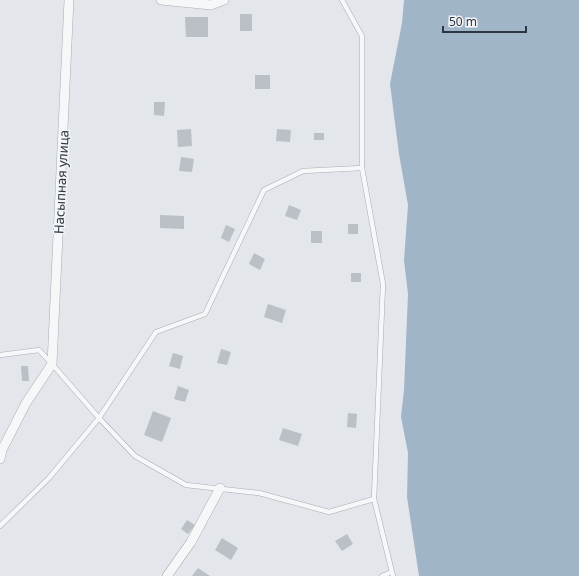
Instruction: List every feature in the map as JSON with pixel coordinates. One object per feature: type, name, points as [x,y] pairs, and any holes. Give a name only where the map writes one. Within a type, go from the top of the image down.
[{"type":"street","name":"Насыпная улица","points":[[52,364],[69,0]]},
{"type":"street","points":[[161,0],[211,5],[224,0]]},
{"type":"street","points":[[0,459],[2,450],[26,403],[52,364]]},
{"type":"street","points":[[167,576],[191,542],[220,488]]},
{"type":"lane","points":[[342,0],[362,36],[362,168],[383,284],[374,499],[392,574],[382,576]]},
{"type":"lane","points":[[0,526],[49,478],[99,418],[156,332],[205,314],[264,190],[303,171],[362,168]]},
{"type":"lane","points":[[0,356],[39,350],[135,456],[186,485],[258,493],[329,512],[374,499]]},
{"type":"water","points":[[404,0],[579,0],[579,576],[419,576],[407,497],[408,453],[401,417],[404,390],[408,294],[404,260],[408,205],[399,154],[390,84],[402,23]]},
{"type":"building","points":[[240,14],[252,14],[252,31],[240,31]]},
{"type":"building","points":[[185,17],[208,17],[208,37],[186,37]]},
{"type":"building","points":[[255,75],[270,75],[270,89],[255,89]]},
{"type":"building","points":[[154,102],[165,102],[164,116],[154,115]]},
{"type":"building","points":[[191,129],[192,146],[178,147],[177,130]]},
{"type":"building","points":[[277,129],[291,130],[290,142],[276,141]]},
{"type":"building","points":[[314,133],[324,133],[324,140],[314,140]]},
{"type":"building","points":[[181,157],[194,159],[192,172],[179,171]]},
{"type":"building","points":[[289,205],[301,210],[297,220],[285,216]]},
{"type":"building","points":[[160,215],[184,216],[184,229],[160,228]]},
{"type":"building","points":[[348,224],[358,224],[358,234],[348,234]]},
{"type":"building","points":[[226,225],[235,229],[229,242],[221,238]]},
{"type":"building","points":[[311,231],[322,231],[322,243],[311,243]]},
{"type":"building","points":[[254,253],[265,259],[260,270],[249,264]]},
{"type":"building","points":[[351,273],[361,273],[361,282],[351,282]]},
{"type":"building","points":[[268,304],[286,310],[282,323],[264,317]]},
{"type":"building","points":[[221,349],[231,352],[227,365],[217,363]]},
{"type":"building","points":[[173,353],[183,356],[180,369],[169,366]]},
{"type":"building","points":[[21,366],[28,366],[29,381],[22,381]]},
{"type":"building","points":[[178,386],[189,390],[185,402],[174,399]]},
{"type":"building","points":[[153,411],[171,418],[162,442],[144,435]]},
{"type":"building","points":[[348,413],[357,414],[356,428],[347,427]]},
{"type":"building","points":[[283,428],[302,434],[298,446],[279,440]]},
{"type":"building","points":[[187,520],[195,525],[188,534],[181,529]]},
{"type":"building","points":[[347,534],[353,544],[342,551],[335,541]]},
{"type":"building","points":[[222,538],[238,548],[231,560],[215,550]]},
{"type":"building","points":[[198,568],[210,576],[192,576]]}]
